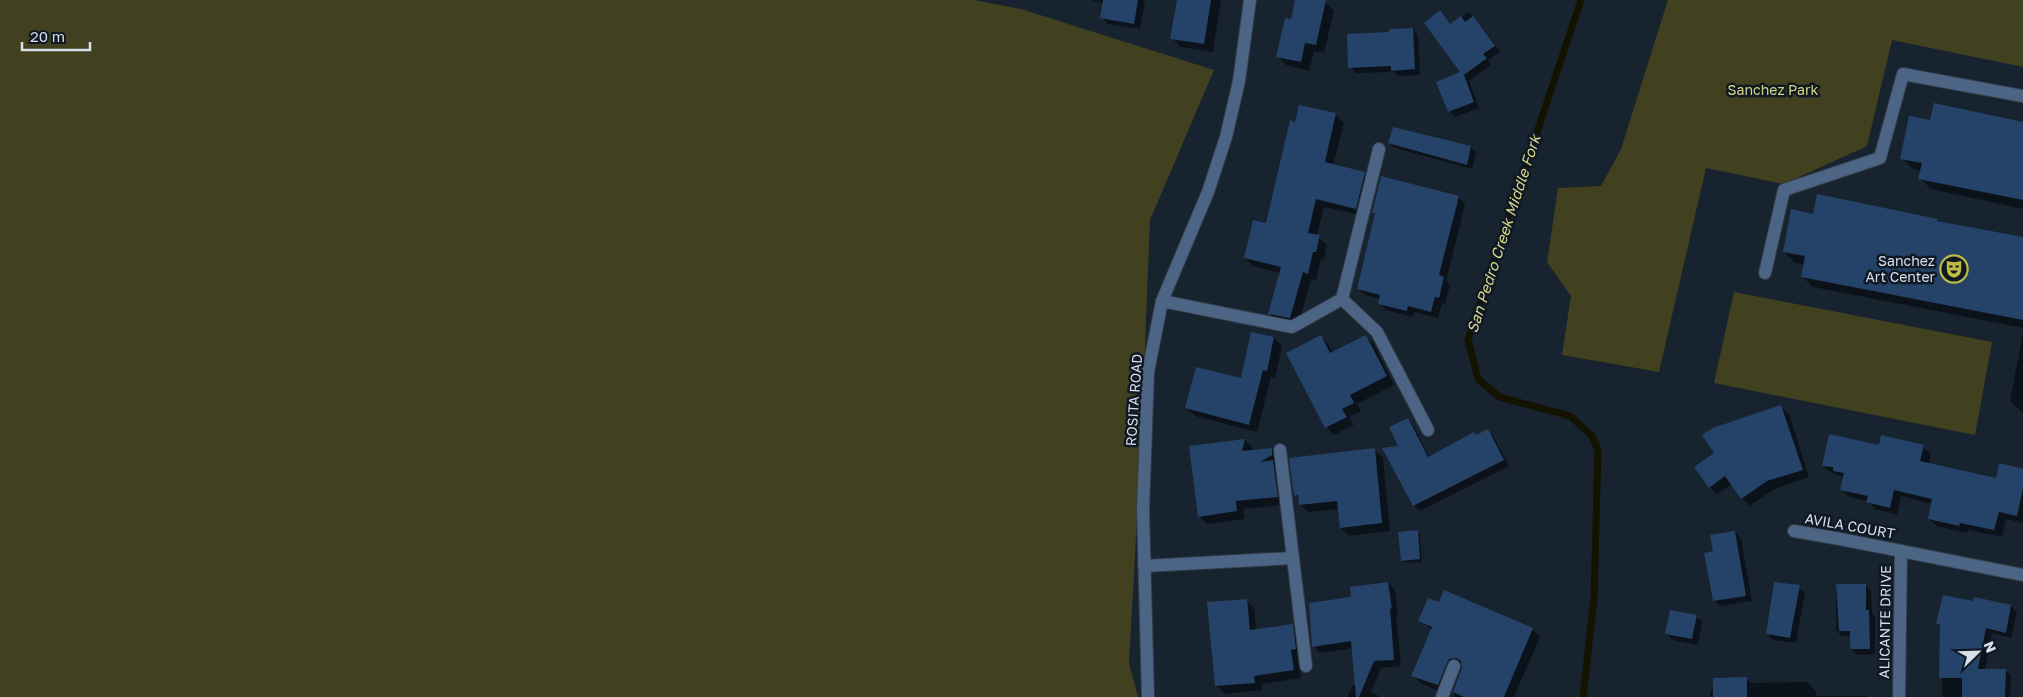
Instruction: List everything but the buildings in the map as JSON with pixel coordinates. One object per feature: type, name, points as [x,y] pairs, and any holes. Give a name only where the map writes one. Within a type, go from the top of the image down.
[{"type":"street","name":"ROSITA ROAD","points":[[1148,697],[1142,511],[1148,372],[1162,301],[1208,192],[1226,137],[1239,81],[1250,0]]},
{"type":"street","points":[[1765,273],[1784,190],[1880,158],[1903,74],[2023,96]]},
{"type":"street","points":[[1162,301],[1292,327],[1342,299],[1379,149]]},
{"type":"street","points":[[1342,299],[1377,332],[1428,430]]},
{"type":"street","points":[[1280,450],[1306,666]]},
{"type":"street","name":"AVILA COURT","points":[[1794,531],[1901,551]]},
{"type":"street","name":"ALICANTE DRIVE","points":[[1899,697],[1901,551],[2023,576]]},
{"type":"street","points":[[1144,566],[1293,558]]},
{"type":"street","points":[[1442,697],[1454,666]]},
{"type":"green space","points":[[0,0],[974,0],[1021,9],[1214,70],[1150,220],[1141,448],[1129,663],[1138,697],[0,697]]},
{"type":"green space","name":"Sanchez Park","points":[[1668,0],[2023,0],[2023,67],[1892,40],[1867,146],[1784,184],[1706,168],[1659,372],[1562,355],[1571,296],[1547,262],[1558,188],[1601,186],[1621,149]]},
{"type":"green space","points":[[1734,292],[1992,342],[1975,435],[1714,383]]},
{"type":"waterway","name":"San Pedro Creek Middle Fork","points":[[1581,0],[1468,340],[1478,379],[1499,397],[1570,416],[1592,436],[1598,450],[1594,598],[1583,697]]},
{"type":"place","name":"Sanchez Art Center","points":[[1954,269]]}]
